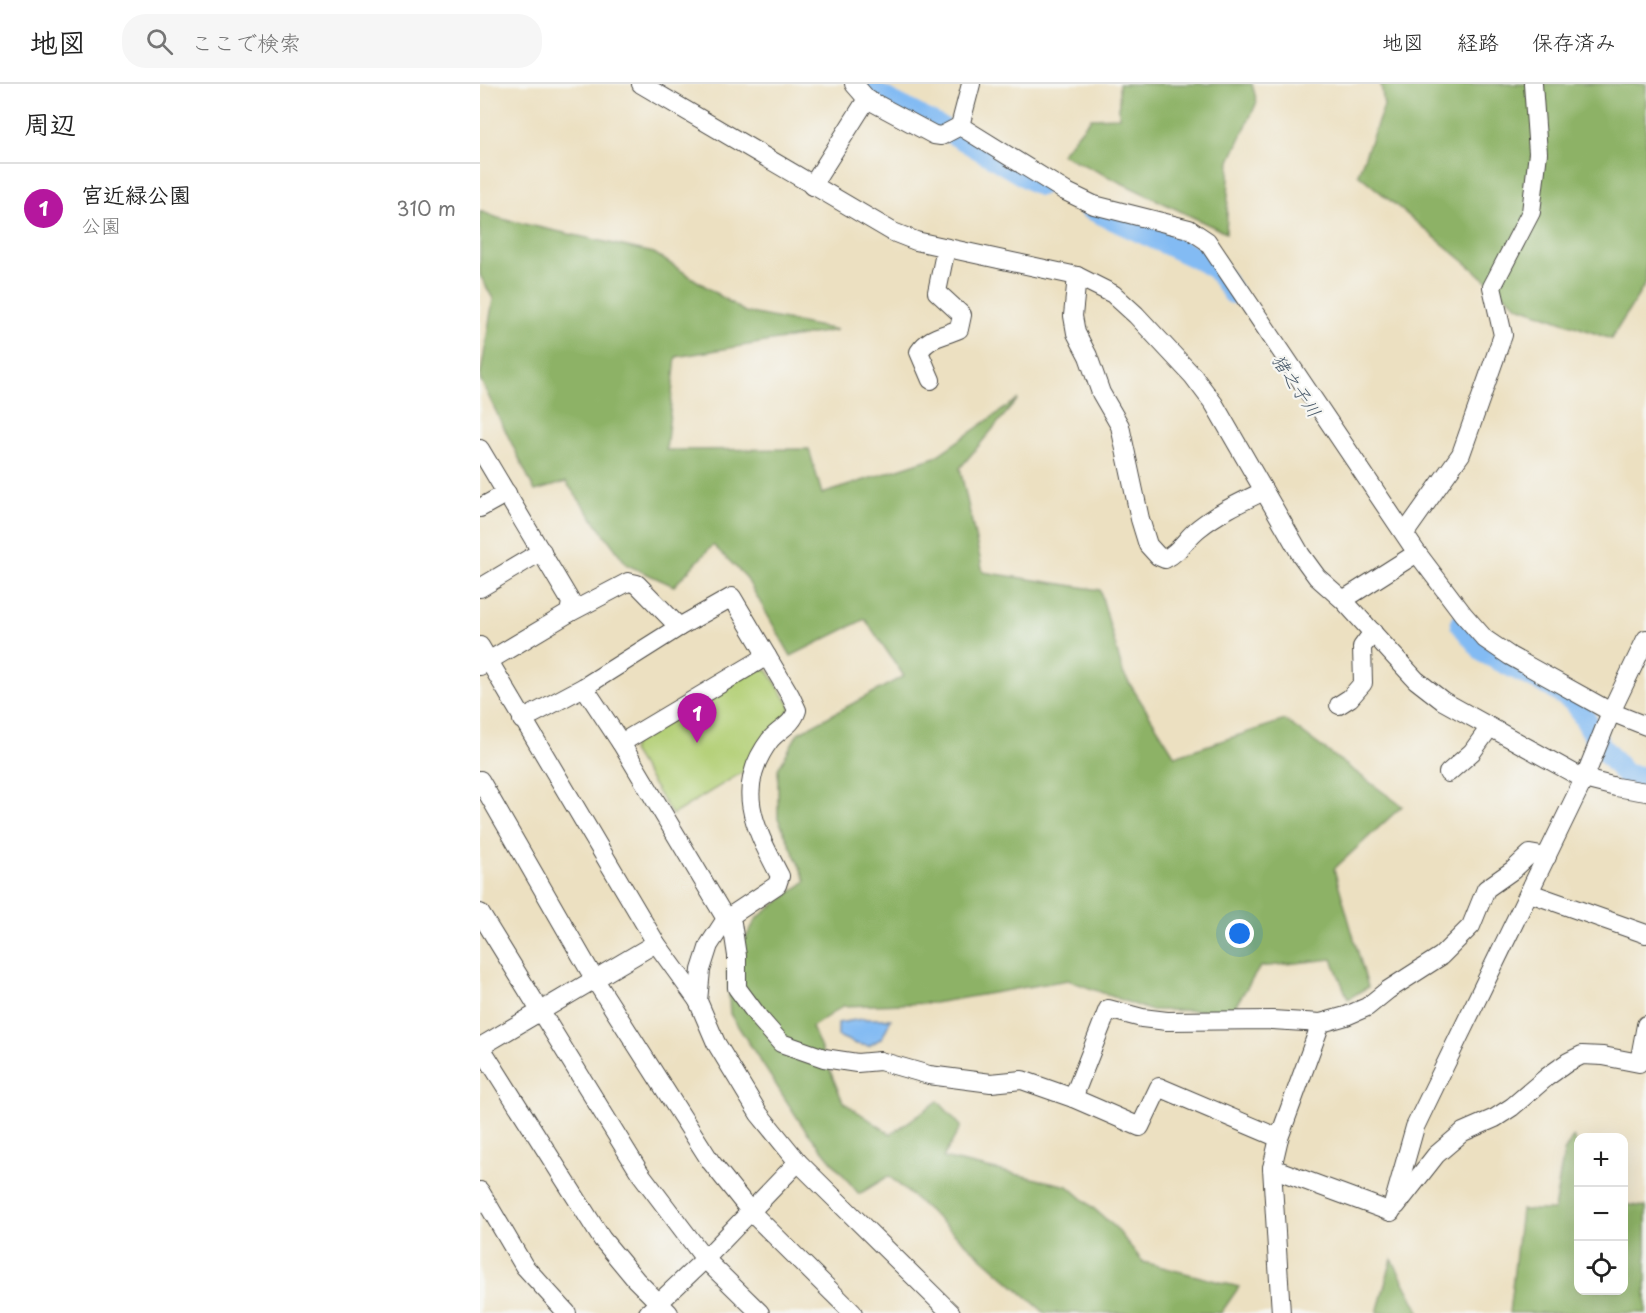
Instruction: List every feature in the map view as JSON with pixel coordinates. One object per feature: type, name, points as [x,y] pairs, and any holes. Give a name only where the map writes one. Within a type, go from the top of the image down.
[{"type":"street","points":[[641,84],[893,232],[916,242],[1077,276],[1113,294],[1193,376],[1214,404],[1301,555],[1317,577],[1343,600],[1416,680],[1443,701],[1584,778],[1646,792]]},
{"type":"street","points":[[854,84],[867,99],[934,135],[951,130],[1094,205],[1190,229],[1207,241],[1405,533],[1411,557],[1462,614],[1485,639],[1510,656],[1611,712],[1646,726]]},
{"type":"street","points":[[951,130],[972,84]]},
{"type":"street","points":[[1405,533],[1461,454],[1503,335],[1492,287],[1532,212],[1538,153],[1533,84]]},
{"type":"street","points":[[812,186],[867,99]]},
{"type":"street","points":[[931,380],[919,352],[927,340],[959,329],[962,315],[937,292],[946,248]]},
{"type":"street","points":[[1077,276],[1073,316],[1076,333],[1088,356],[1101,393],[1120,426],[1140,519],[1148,545],[1158,556],[1165,559],[1174,555],[1197,529],[1223,511],[1264,491]]},
{"type":"street","points":[[480,449],[571,602],[569,613]]},
{"type":"street","points":[[480,508],[507,493]]},
{"type":"street","points":[[480,588],[542,551]]},
{"type":"street","points":[[1343,600],[1411,557]]},
{"type":"street","points":[[679,627],[637,584],[628,582],[483,657],[656,944],[698,1001],[717,1043],[759,1114],[798,1162],[951,1313]]},
{"type":"street","points":[[522,720],[584,687],[679,627],[732,597],[797,710],[794,719],[772,738],[758,759],[750,784],[750,811],[780,876],[777,885],[726,919],[709,945],[700,970],[698,1001]]},
{"type":"street","points":[[1339,705],[1350,698],[1363,683],[1362,647],[1372,632]]},
{"type":"street","points":[[1391,1212],[1415,1126],[1530,893],[1646,639]]},
{"type":"street","points":[[621,742],[766,656]]},
{"type":"street","points":[[584,687],[621,742],[726,919],[732,923],[737,956],[738,988],[781,1043],[824,1058],[857,1063],[880,1061],[929,1075],[991,1083],[1022,1080],[1073,1098],[1140,1127],[1159,1087],[1279,1138]]},
{"type":"street","points":[[1448,773],[1472,753],[1490,727]]},
{"type":"street","points":[[480,780],[595,980],[711,1162],[751,1212],[853,1313]]},
{"type":"street","points":[[1073,1098],[1108,1010],[1167,1021],[1272,1020],[1321,1023],[1346,1016],[1367,1007],[1388,990],[1441,956],[1471,926],[1486,889],[1513,870],[1530,854],[1547,857]]},
{"type":"street","points":[[1530,893],[1646,934]]},
{"type":"street","points":[[480,913],[640,1173],[705,1259],[760,1313]]},
{"type":"street","points":[[656,944],[480,1046],[602,1239],[658,1309],[798,1162]]},
{"type":"street","points":[[1281,1313],[1272,1168],[1279,1138],[1321,1023]]},
{"type":"street","points":[[1391,1212],[1436,1155],[1463,1132],[1495,1118],[1512,1107],[1568,1062],[1582,1054],[1639,1063],[1646,1025]]},
{"type":"street","points":[[1272,1168],[1391,1212]]},
{"type":"street","points":[[480,1191],[524,1266],[567,1313]]},
{"type":"green space","points":[[1119,84],[1252,84],[1257,102],[1230,161],[1226,233],[1061,154],[1091,118],[1119,117]]},
{"type":"green space","points":[[1381,84],[1646,84],[1646,283],[1611,339],[1518,306],[1358,174],[1384,106]]},
{"type":"green space","points":[[480,211],[498,218],[654,253],[745,312],[837,330],[676,357],[666,450],[809,449],[822,494],[935,457],[1018,399],[960,468],[983,572],[1100,590],[1123,673],[1175,756],[1285,720],[1402,806],[1334,869],[1368,987],[1348,999],[1332,959],[1260,967],[1232,1011],[1149,1010],[1068,980],[934,1003],[843,1006],[812,1027],[843,1102],[891,1134],[938,1101],[961,1126],[943,1158],[1068,1186],[1116,1228],[1143,1262],[1239,1287],[1221,1313],[1045,1313],[889,1176],[859,1194],[804,1128],[730,1014],[727,971],[757,918],[806,881],[778,818],[778,769],[798,733],[904,676],[865,619],[791,656],[745,576],[713,545],[674,586],[627,565],[566,482],[535,491],[480,379],[493,299],[480,275]]},
{"type":"green space","points":[[758,668],[768,671],[791,707],[746,770],[672,815],[632,751],[635,740]]},
{"type":"green space","points":[[1573,1137],[1574,1295],[1628,1295],[1628,1205],[1646,1207],[1646,1313],[1509,1313],[1521,1210],[1554,1210],[1564,1152]]},
{"type":"green space","points":[[1392,1259],[1420,1313],[1377,1313]]},
{"type":"water","points":[[862,1019],[891,1019],[882,1038],[869,1046],[856,1044],[838,1036],[838,1023]]},
{"type":"waterway","name":"猪之子川","points":[[865,84],[875,93],[959,137],[1040,185]]},
{"type":"waterway","name":"猪之子川","points":[[1089,208],[1216,269],[1233,293]]},
{"type":"waterway","name":"猪之子川","points":[[1461,624],[1485,653],[1552,687],[1576,703],[1601,747],[1626,775],[1646,778]]},
{"type":"place","name":"宮近緑公園","points":[[697,743]]}]
